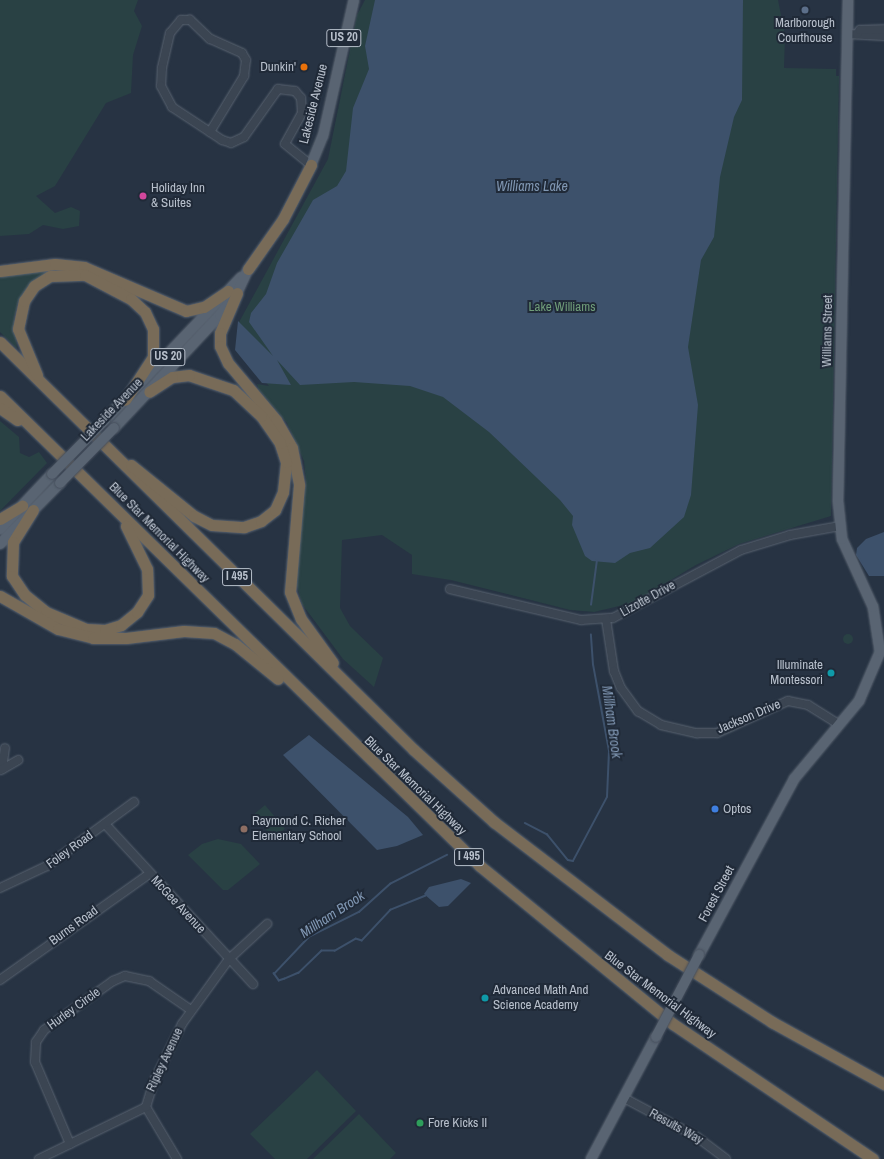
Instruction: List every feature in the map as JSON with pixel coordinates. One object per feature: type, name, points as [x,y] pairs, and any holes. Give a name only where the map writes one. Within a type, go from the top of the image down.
[{"type":"highway","name":"Lakeside Avenue","points":[[248,269],[283,219],[312,165]]},
{"type":"highway","points":[[0,270],[52,264],[84,267],[186,311],[204,307],[232,292]]},
{"type":"highway","points":[[39,381],[19,334],[21,306],[30,290],[44,278],[64,273],[85,275],[131,299],[145,312],[153,329],[153,357],[125,400]]},
{"type":"highway","points":[[232,292],[220,333],[223,355],[282,428],[299,472],[290,581],[292,599],[310,633],[361,698]]},
{"type":"highway","name":"Blue Star Memorial Highway","points":[[0,342],[361,698],[466,798],[627,926],[767,1019],[884,1084]]},
{"type":"highway","points":[[113,455],[136,468],[194,516],[212,525],[233,528],[253,525],[269,516],[280,502],[286,472],[284,453],[268,424],[240,395],[221,383],[189,375],[167,379],[149,392]]},
{"type":"highway","name":"Blue Star Memorial Highway","points":[[0,396],[460,849],[607,973],[725,1061],[873,1159]]},
{"type":"highway","points":[[0,408],[57,451]]},
{"type":"highway","points":[[33,510],[15,538],[10,555],[12,576],[18,586],[61,620],[82,628],[105,630],[135,615],[146,599],[150,586],[139,549],[109,503]]},
{"type":"highway","points":[[0,519],[22,506]]},
{"type":"highway","points":[[0,596],[58,629],[93,638],[126,638],[184,631],[218,635],[258,662],[360,751]]},
{"type":"main road","name":"Lakeside Avenue","points":[[312,165],[323,136],[354,0]]},
{"type":"main road","name":"Williams Street","points":[[848,0],[852,34],[840,526],[846,551],[874,612],[882,652]]},
{"type":"main road","name":"Lakeside Avenue","points":[[0,544],[149,392],[232,292],[248,269]]},
{"type":"main road","name":"Lakeside Avenue","points":[[0,529],[52,474],[232,292]]},
{"type":"main road","name":"Forest Street","points":[[591,1159],[796,775],[864,692],[882,652]]},
{"type":"street","points":[[210,132],[244,76],[246,60],[242,53],[210,39],[190,20],[181,20],[170,33],[161,86],[172,107],[222,140],[237,141],[272,94],[287,88],[301,98],[303,105],[285,144],[312,165]]},
{"type":"street","points":[[852,34],[860,30],[884,30]]},
{"type":"street","points":[[852,34],[860,37],[884,36]]},
{"type":"street","name":"Lizotte Drive","points":[[450,589],[581,620],[606,619],[629,612],[741,550],[790,536],[840,526]]},
{"type":"street","name":"Jackson Drive","points":[[606,619],[614,671],[621,688],[638,711],[661,725],[697,733],[717,733],[788,701],[808,705],[839,724]]},
{"type":"street","points":[[1,769],[5,748]]},
{"type":"street","points":[[1,769],[18,760]]},
{"type":"street","name":"Foley Road","points":[[0,888],[42,870],[134,802]]},
{"type":"street","name":"McGee Avenue","points":[[105,824],[149,874],[253,984]]},
{"type":"street","name":"Burns Road","points":[[0,980],[149,874]]},
{"type":"street","name":"Ripley Avenue","points":[[39,1159],[146,1107],[172,1041],[191,1010],[229,959],[267,924]]},
{"type":"street","name":"Hurley Circle","points":[[70,1144],[35,1062],[36,1042],[44,1030],[122,977],[148,981],[191,1010]]},
{"type":"street","name":"Results Way","points":[[624,1098],[697,1137],[726,1159]]},
{"type":"street","points":[[146,1107],[177,1159]]},
{"type":"green space","points":[[0,0],[138,0],[134,11],[142,26],[133,55],[131,93],[106,103],[55,186],[36,196],[55,213],[71,207],[80,211],[79,226],[63,229],[43,225],[29,234],[0,236]]},
{"type":"green space","name":"Lake Williams","points":[[365,0],[778,0],[785,35],[784,68],[836,69],[836,76],[839,76],[831,516],[739,544],[696,565],[632,603],[594,612],[570,610],[451,580],[412,574],[412,555],[382,535],[342,540],[340,608],[350,626],[383,658],[374,687],[343,659],[302,604],[296,582],[306,481],[304,461],[287,423],[259,390],[257,384],[269,386],[244,356],[238,324],[328,159],[357,15]]},
{"type":"green space","points":[[42,269],[64,269],[27,289],[18,302],[14,318],[17,349],[0,332],[0,274]]},
{"type":"green space","points":[[0,421],[19,437],[20,453],[29,457],[39,452],[47,463],[0,511]]},
{"type":"green space","points":[[846,634],[850,634],[852,635],[852,643],[846,644],[843,641],[843,637]]},
{"type":"green space","points":[[265,805],[285,829],[273,838],[254,815]]},
{"type":"green space","points":[[218,839],[241,844],[260,864],[228,890],[223,890],[188,855],[202,844]]},
{"type":"green space","points":[[317,1070],[356,1111],[307,1159],[275,1159],[250,1134]]},
{"type":"green space","points":[[359,1114],[396,1153],[390,1159],[313,1159]]},
{"type":"water","name":"Williams Lake","points":[[375,0],[743,0],[742,100],[734,117],[720,177],[714,237],[701,260],[688,347],[698,405],[691,495],[684,517],[650,548],[630,553],[615,563],[592,561],[585,556],[572,525],[573,516],[560,500],[489,432],[443,397],[410,386],[354,382],[300,385],[277,360],[291,385],[262,383],[235,350],[238,321],[273,356],[249,322],[251,313],[266,294],[277,263],[313,200],[337,186],[346,171],[353,108],[369,69],[365,46]]},
{"type":"water","points":[[884,532],[884,576],[869,576],[856,555],[857,548],[866,539]]},
{"type":"water","points":[[309,735],[408,817],[423,835],[397,846],[377,850],[283,755]]},
{"type":"water","points":[[461,879],[471,883],[448,906],[439,907],[424,894],[429,887]]},
{"type":"waterway","name":"Millham Brook","points":[[591,605],[597,560]]},
{"type":"waterway","name":"Millham Brook","points":[[525,823],[547,834],[568,860],[573,861],[607,797],[609,751],[593,665],[591,635]]},
{"type":"waterway","name":"Millham Brook","points":[[426,896],[391,910],[362,941],[356,939],[335,951],[322,951],[299,973],[285,979],[279,981],[274,974],[309,937],[359,912],[390,884],[447,855]]},
{"type":"place","name":"Marlborough Courthouse","points":[[805,10]]},
{"type":"place","name":"Dunkin'","points":[[304,67]]},
{"type":"place","name":"Holiday Inn & Suites","points":[[143,196]]},
{"type":"place","name":"Illuminate Montessori","points":[[831,673]]},
{"type":"place","name":"Optos","points":[[715,809]]},
{"type":"place","name":"Raymond C. Richer Elementary School","points":[[244,829]]},
{"type":"place","name":"Advanced Math And Science Academy","points":[[485,998]]},
{"type":"place","name":"Fore Kicks II","points":[[420,1123]]}]
